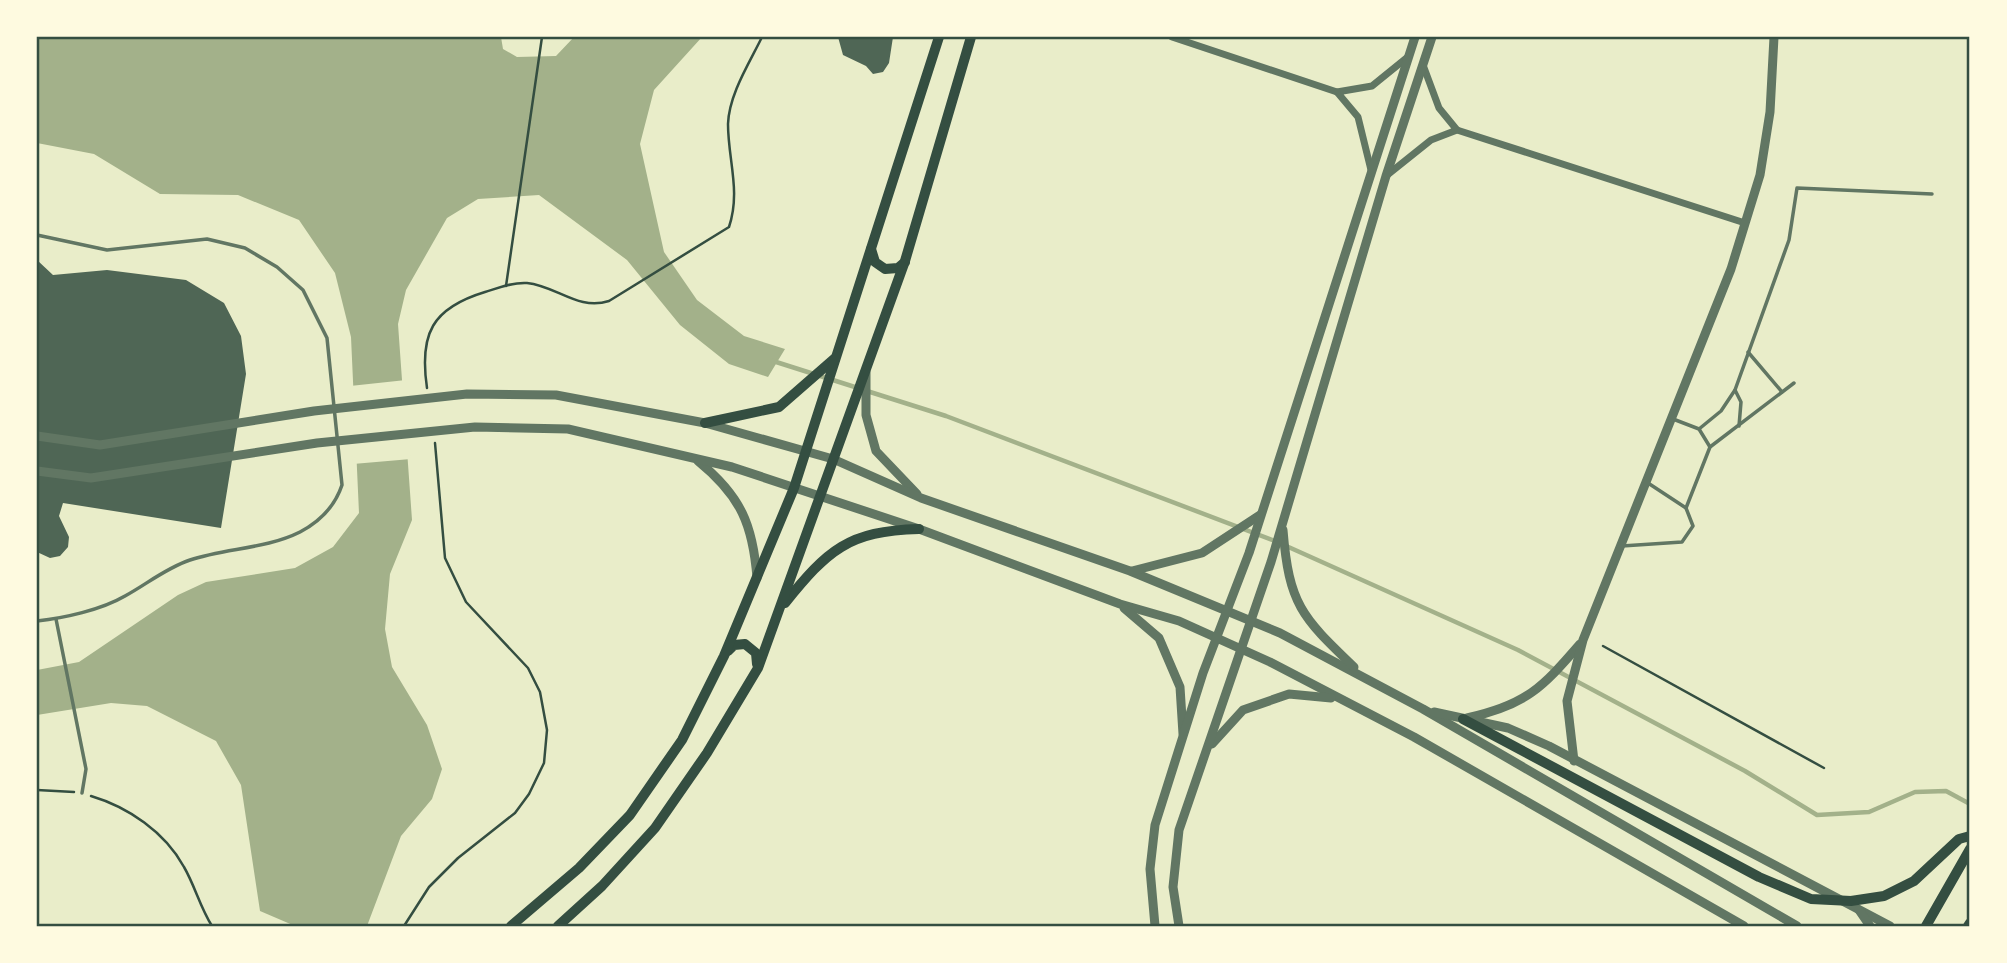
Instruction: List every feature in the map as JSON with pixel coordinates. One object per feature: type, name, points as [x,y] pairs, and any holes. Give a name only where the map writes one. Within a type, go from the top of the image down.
[{"type":"main road","points":[[511,926],[579,869],[630,815],[682,740],[724,656],[794,488],[939,37]]},
{"type":"main road","points":[[558,926],[602,886],[655,828],[708,753],[758,668],[905,261],[971,37]]},
{"type":"main road","points":[[871,248],[875,262],[885,269],[898,268],[905,261]]},
{"type":"main road","points":[[705,424],[779,407],[834,359]]},
{"type":"main road","points":[[780,609],[809,573],[841,544],[881,530],[919,529]]},
{"type":"main road","points":[[724,656],[734,645],[745,645],[756,653],[758,668]]},
{"type":"main road","points":[[1463,719],[1759,877],[1811,899],[1851,901],[1884,896],[1914,881],[1959,839],[1970,836]]},
{"type":"main road","points":[[1926,926],[1970,849]]},
{"type":"street","points":[[1172,37],[1337,92],[1372,86],[1409,56]]},
{"type":"street","points":[[1155,926],[1150,869],[1155,825],[1217,638],[1249,553],[1415,37]]},
{"type":"street","points":[[1178,926],[1173,887],[1179,830],[1283,525],[1386,176],[1432,37]]},
{"type":"street","points":[[1574,761],[1567,701],[1583,640],[1731,269],[1760,175],[1770,112],[1774,37]]},
{"type":"street","points":[[1423,64],[1439,108],[1457,130],[1745,223]]},
{"type":"street","points":[[1337,92],[1359,117],[1372,173]]},
{"type":"street","points":[[1386,176],[1431,140],[1457,130]]},
{"type":"street","points":[[866,370],[866,415],[876,451],[921,498]]},
{"type":"street","points":[[37,436],[100,445],[314,411],[467,394],[556,395],[705,424],[805,451],[833,459],[921,498],[1130,571],[1251,621],[1423,709],[1797,926]]},
{"type":"street","points":[[37,471],[91,478],[317,443],[475,427],[568,429],[732,467],[919,529],[1120,604],[1179,621],[1217,638],[1425,743],[1744,926]]},
{"type":"street","points":[[694,458],[721,480],[741,509],[754,539],[757,580]]},
{"type":"street","points":[[1130,571],[1202,553],[1260,514]]},
{"type":"street","points":[[1283,525],[1286,570],[1296,601],[1311,623],[1363,676]]},
{"type":"street","points":[[1120,604],[1159,638],[1180,687],[1183,741]]},
{"type":"street","points":[[1463,719],[1502,710],[1542,688],[1583,640]]},
{"type":"street","points":[[1209,747],[1244,710],[1289,694],[1337,699]]},
{"type":"street","points":[[1423,709],[1508,728],[1549,746],[1889,926]]},
{"type":"street","points":[[1858,909],[1870,926]]},
{"type":"lane","points":[[1699,429],[1721,411],[1735,390],[1789,240],[1797,188],[1932,194]]},
{"type":"lane","points":[[37,235],[107,250],[207,239],[245,248],[278,267],[303,290],[327,338],[342,485],[338,496],[321,519],[279,541],[187,561],[155,576],[122,598],[56,619],[37,621]]},
{"type":"lane","points":[[1748,352],[1782,392]]},
{"type":"lane","points":[[1686,508],[1710,447],[1794,383]]},
{"type":"lane","points":[[1735,390],[1741,402],[1739,426]]},
{"type":"lane","points":[[1671,418],[1699,429],[1710,447]]},
{"type":"lane","points":[[1620,546],[1682,542],[1693,526],[1686,508],[1646,482]]},
{"type":"lane","points":[[56,619],[86,769],[82,793]]},
{"type":"path","points":[[506,286],[542,37]]},
{"type":"path","points":[[428,398],[424,370],[425,341],[435,320],[457,301],[506,286],[527,283],[594,306],[608,302],[729,227],[734,211],[736,185],[728,121],[740,83],[762,37]]},
{"type":"path","points":[[404,926],[429,887],[458,858],[515,813],[529,794],[544,763],[547,730],[540,692],[528,668],[508,643],[466,602],[445,558],[435,439]]},
{"type":"path","points":[[1603,646],[1824,768]]},
{"type":"path","points":[[37,790],[82,793],[137,817],[164,840],[184,867],[212,926]]},
{"type":"shaded area","points":[[37,37],[501,37],[503,49],[517,57],[556,56],[574,37],[702,37],[654,90],[640,144],[664,252],[697,300],[744,336],[785,349],[768,377],[729,364],[680,325],[627,260],[539,195],[478,199],[447,218],[406,290],[398,324],[412,520],[390,574],[385,629],[392,667],[427,725],[442,769],[432,799],[401,836],[367,926],[295,926],[260,911],[241,785],[216,741],[147,706],[111,703],[37,715],[37,670],[79,662],[178,595],[206,582],[295,568],[333,547],[359,513],[351,337],[335,273],[299,220],[238,195],[160,194],[94,154],[37,143]]},
{"type":"pier","points":[[406,380],[411,459],[353,464],[350,386]]},
{"type":"building","points":[[838,37],[893,37],[889,63],[883,72],[873,74],[866,66],[843,55]]},
{"type":"building","points":[[37,260],[53,275],[107,270],[186,280],[224,303],[241,336],[246,374],[221,528],[63,503],[59,516],[69,537],[68,547],[60,556],[50,558],[37,552]]},
{"type":"waterway","points":[[773,361],[858,388]]},
{"type":"waterway","points":[[867,391],[946,416],[1275,541]]},
{"type":"waterway","points":[[1284,545],[1518,650],[1745,771],[1817,815],[1869,812],[1915,792],[1946,791],[1970,804]]}]
